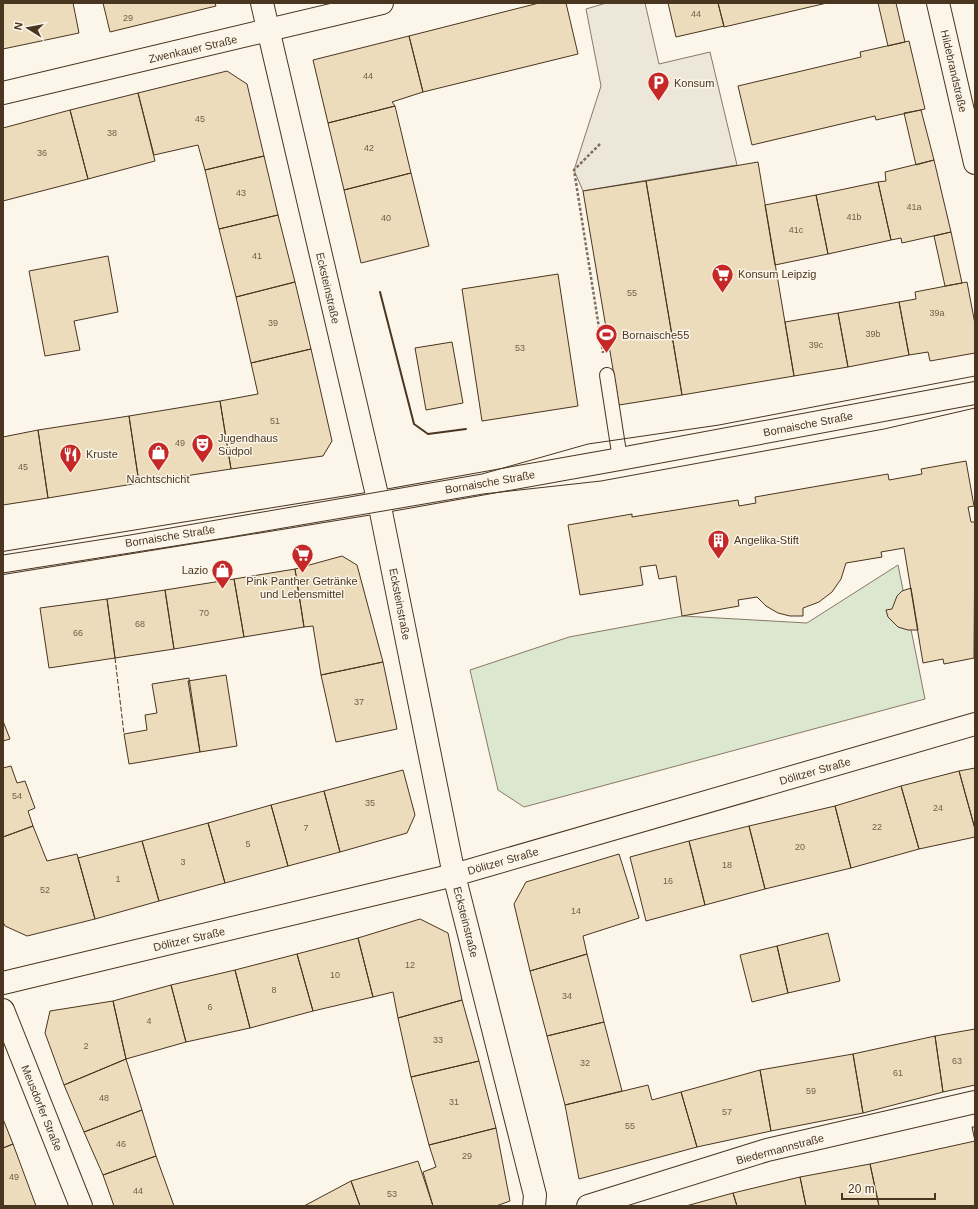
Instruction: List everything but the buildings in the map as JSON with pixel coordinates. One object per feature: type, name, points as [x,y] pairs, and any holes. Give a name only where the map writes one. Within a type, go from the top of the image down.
[{"type":"street","name":"Ecksteinstraße","points":[[262,3],[379,502],[454,875],[535,1195],[534,1206]]},
{"type":"street","name":"Zwenkauer Straße","points":[[3,93],[382,3]]},
{"type":"street","name":"Hildebrandstraße","points":[[938,3],[975,162]]},
{"type":"street","name":"Bornaische Straße","points":[[3,563],[379,502],[975,393]]},
{"type":"street","name":"Dölitzer Straße","points":[[3,983],[454,875],[975,724]]},
{"type":"street","name":"Meusdorfer Straße","points":[[3,1010],[80,1206]]},
{"type":"street","name":"Biedermannstraße","points":[[588,1206],[767,1150],[975,1102]]},
{"type":"lane","points":[[607,375],[620,459]]},
{"type":"path","points":[[600,144],[574,170],[607,375]]},
{"type":"green space","points":[[898,565],[925,699],[524,807],[498,790],[470,670],[569,637],[683,616],[807,623]]},
{"type":"shaded area","name":"Konsum","points":[[606,3],[645,3],[659,64],[710,52],[737,165],[583,191],[574,170],[601,86],[586,9]]},
{"type":"tram line","points":[[3,555],[130,535],[482,474],[588,444],[719,425],[975,376]]},
{"type":"tram line","points":[[3,573],[219,539],[483,494],[601,481],[884,429],[975,408]]},
{"type":"fence","points":[[115,658],[124,734]]},
{"type":"wall","points":[[380,292],[414,424],[428,434],[466,429]]},
{"type":"place","name":"Konsum","points":[[659,102]]},
{"type":"place","name":"Konsum Leipzig","points":[[722,294]]},
{"type":"place","name":"Bornaische55","points":[[607,354]]},
{"type":"place","name":"Jugendhaus Südpol","points":[[202,464]]},
{"type":"place","name":"Nachtschicht","points":[[158,472]]},
{"type":"place","name":"Kruste","points":[[71,474]]},
{"type":"place","name":"Angelika-Stift","points":[[719,560]]},
{"type":"place","name":"Pink Panther Getränke und Lebensmittel","points":[[302,574]]},
{"type":"place","name":"Lazio","points":[[223,590]]}]
